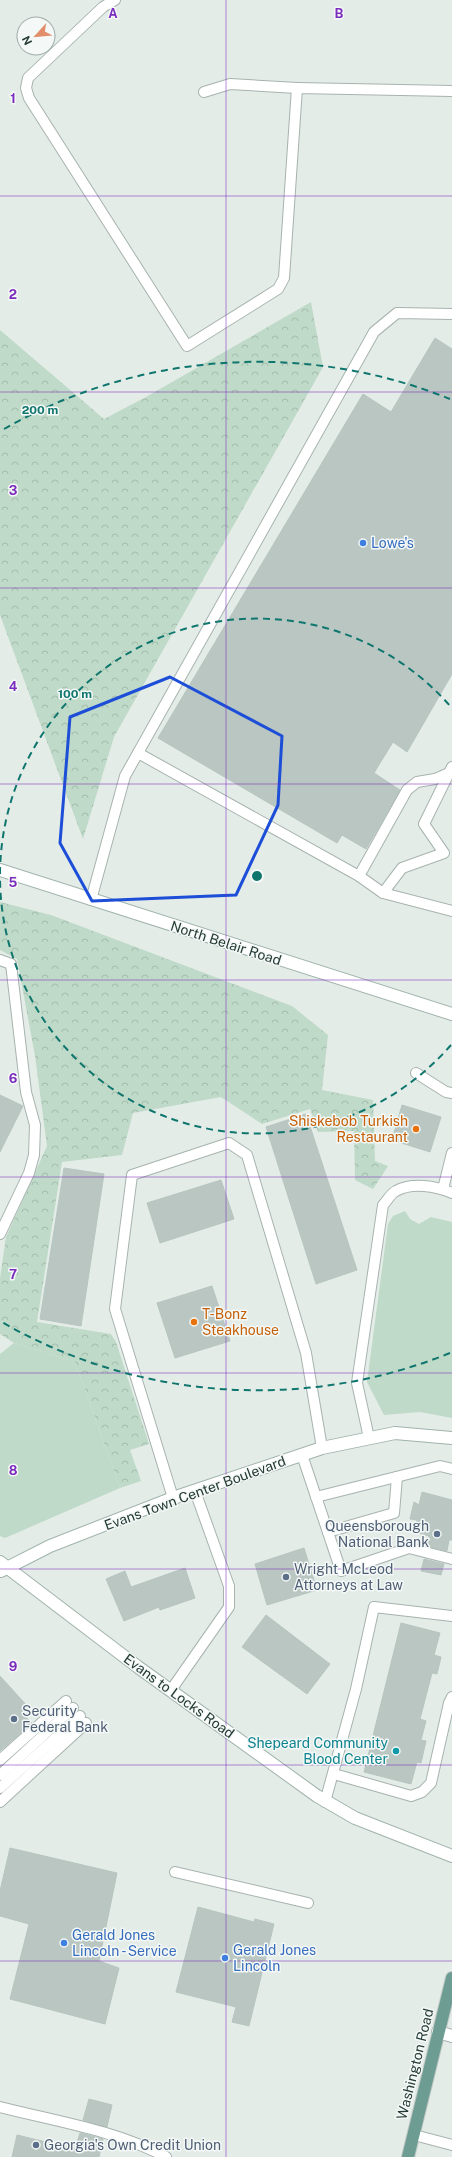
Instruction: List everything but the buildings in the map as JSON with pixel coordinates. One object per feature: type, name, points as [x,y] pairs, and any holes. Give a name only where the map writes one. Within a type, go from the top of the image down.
[{"type":"main road","name":"Washington Road","points":[[408,2157],[438,2032],[448,2008],[452,1978]]},
{"type":"street","name":"North Belair Road","points":[[0,870],[452,1014]]},
{"type":"street","name":"Evans Town Center Boulevard","points":[[2,1567],[50,1546],[173,1498],[322,1448],[395,1433],[452,1438]]},
{"type":"street","name":"Evans to Locks Road","points":[[2,1567],[325,1802],[355,1818],[452,1856]]},
{"type":"street","points":[[438,2032],[452,2036]]},
{"type":"lane","points":[[115,0],[103,7],[28,78],[26,88],[29,98],[187,346],[278,289],[284,278],[297,88]]},
{"type":"lane","points":[[204,92],[230,84],[297,88],[452,91]]},
{"type":"lane","points":[[91,900],[125,776],[374,332],[397,313],[452,314]]},
{"type":"lane","points":[[138,753],[359,876],[383,893],[452,911]]},
{"type":"lane","points":[[359,876],[407,790],[417,782],[435,779],[450,770]]},
{"type":"lane","points":[[383,893],[402,868],[444,853],[424,824],[450,770]]},
{"type":"lane","points":[[0,960],[11,964],[26,1092],[35,1125],[34,1155],[29,1173],[0,1234]]},
{"type":"lane","points":[[416,1073],[446,1092],[452,1093]]},
{"type":"lane","points":[[173,1498],[116,1309],[132,1175],[229,1144],[247,1155],[306,1354],[322,1448]]},
{"type":"lane","points":[[369,1438],[357,1383],[384,1205],[395,1191],[418,1186],[448,1191],[452,1153]]},
{"type":"lane","points":[[302,1455],[341,1571],[409,1548],[452,1559]]},
{"type":"lane","points":[[316,1497],[440,1466],[452,1468]]},
{"type":"lane","points":[[328,1532],[394,1513],[397,1477]]},
{"type":"lane","points":[[171,1690],[229,1607],[229,1586],[196,1491]]},
{"type":"lane","points":[[325,1802],[334,1774],[356,1689],[374,1607],[452,1616]]},
{"type":"lane","points":[[334,1774],[411,1796],[422,1792],[431,1782],[449,1703],[452,1697]]},
{"type":"lane","points":[[0,1760],[76,1712]]},
{"type":"lane","points":[[0,1775],[76,1712]]},
{"type":"lane","points":[[0,1788],[76,1712]]},
{"type":"lane","points":[[0,1802],[76,1712]]},
{"type":"lane","points":[[175,1872],[308,1903]]},
{"type":"lane","points":[[0,2108],[142,2144],[166,2157]]},
{"type":"lane","points":[[414,2135],[452,2145]]},
{"type":"highlighted area","points":[[170,677],[282,736],[278,805],[236,895],[92,901],[60,843],[70,717]]},
{"type":"green space","points":[[311,302],[323,367],[114,737],[83,839],[0,615],[0,330],[104,419],[146,397]]},
{"type":"green space","points":[[0,902],[51,915],[292,1006],[328,1035],[322,1090],[373,1100],[375,1161],[388,1166],[373,1189],[355,1180],[354,1131],[318,1132],[310,1109],[262,1124],[221,1097],[133,1113],[122,1155],[62,1162],[37,1322],[111,1334],[116,1342],[149,1444],[130,1450],[141,1481],[120,1488],[75,1362],[14,1343],[0,1334],[0,1278],[6,1237],[47,1146],[35,1056],[17,959],[0,950]]},
{"type":"green space","points":[[405,1211],[410,1219],[419,1224],[431,1217],[452,1222],[452,1418],[420,1412],[384,1415],[367,1382],[388,1224],[393,1216]]},
{"type":"green space","points":[[14,1343],[75,1362],[120,1488],[5,1538],[0,1536],[0,1354]]},
{"type":"place","name":"Lowe's","points":[[363,543]]},
{"type":"place","name":"Shiskebob Turkish Restaurant","points":[[416,1129]]},
{"type":"place","name":"T-Bonz Steakhouse","points":[[194,1322]]},
{"type":"place","name":"Queensborough National Bank","points":[[437,1534]]},
{"type":"place","name":"Wright McLeod Attorneys at Law","points":[[286,1577]]},
{"type":"place","name":"Security Federal Bank","points":[[14,1719]]},
{"type":"place","name":"Shepeard Community Blood Center","points":[[396,1751]]},
{"type":"place","name":"Gerald Jones Lincoln - Service","points":[[64,1943]]},
{"type":"place","name":"Gerald Jones Lincoln","points":[[225,1958]]},
{"type":"place","name":"Georgia's Own Credit Union","points":[[36,2145]]}]
